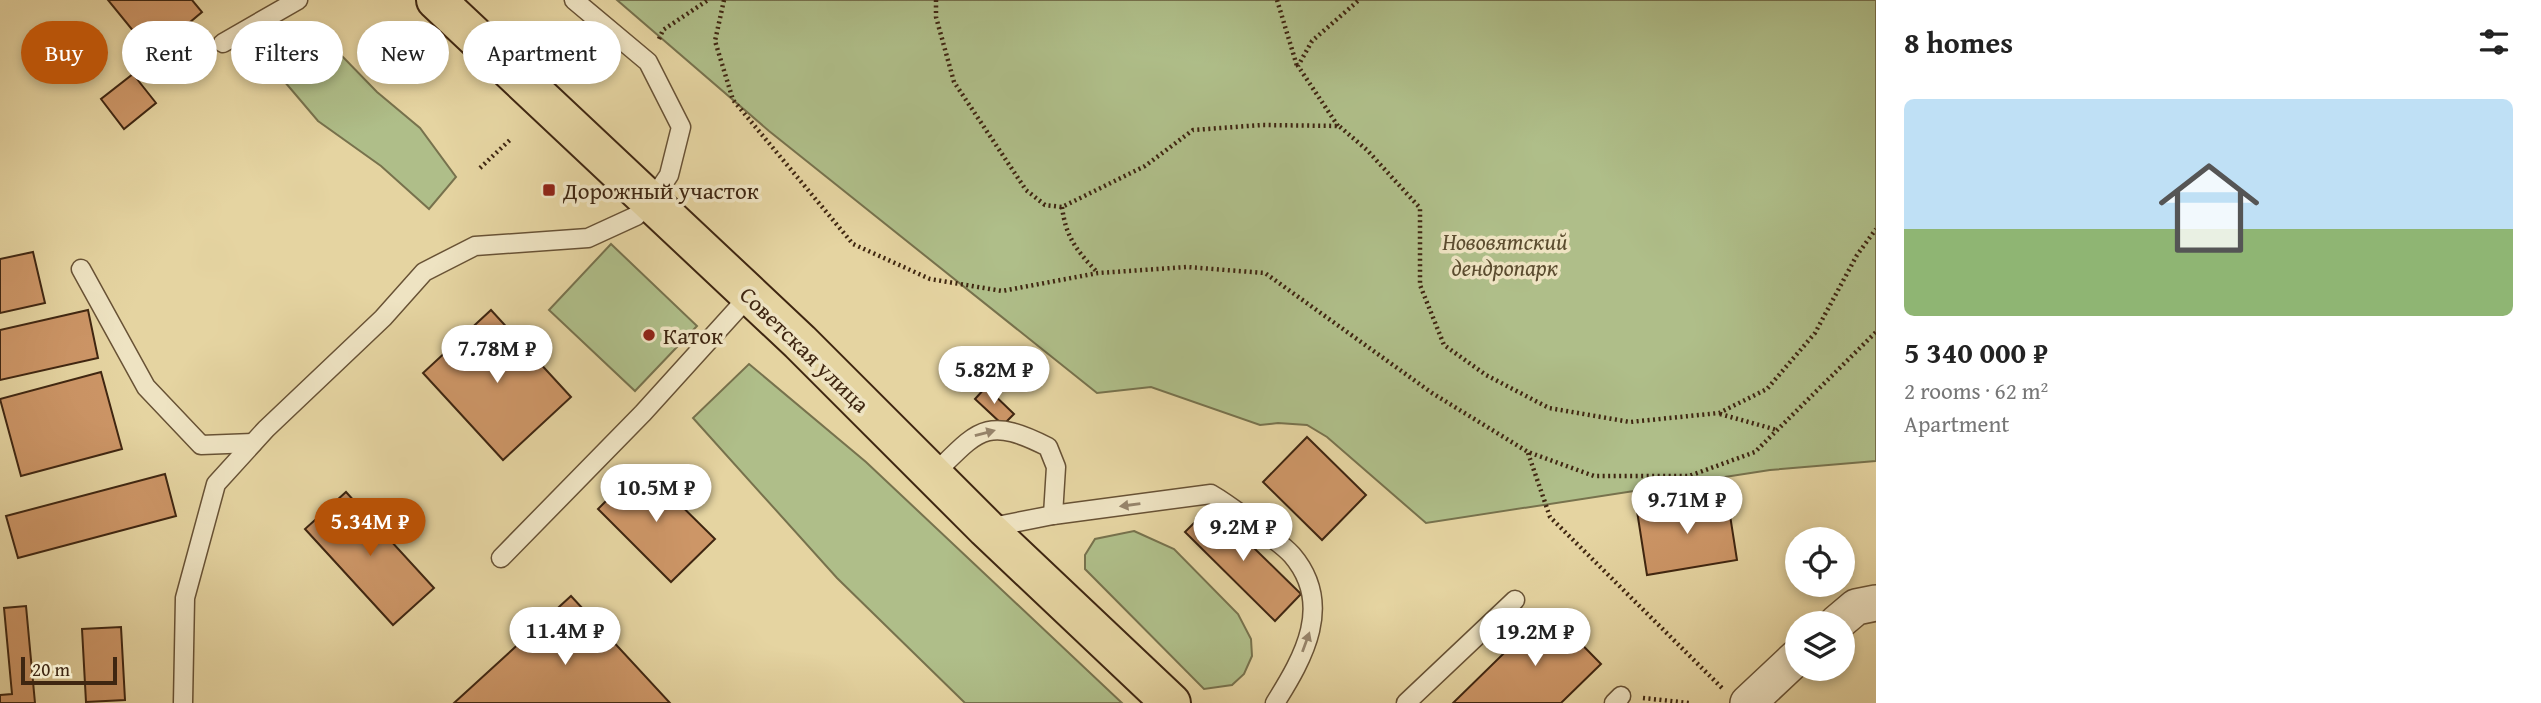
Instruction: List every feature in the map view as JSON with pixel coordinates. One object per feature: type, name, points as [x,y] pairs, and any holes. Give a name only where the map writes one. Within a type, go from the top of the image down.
[{"type":"main road","name":"Советская улица","points":[[436,0],[750,295],[986,528],[1171,703]]},
{"type":"street","points":[[1851,611],[1856,607],[1876,603]]},
{"type":"street","points":[[1737,698],[1785,665]]},
{"type":"lane","points":[[223,43],[298,0]]},
{"type":"lane","points":[[183,703],[185,598],[216,484],[253,443],[383,318],[424,272],[475,246],[588,238],[636,216],[650,202],[669,175],[681,127],[648,61],[574,0]]},
{"type":"lane","points":[[81,269],[146,387],[201,445],[253,443]]},
{"type":"lane","points":[[501,558],[643,413],[750,295]]},
{"type":"lane","points":[[933,475],[976,434],[996,430],[1022,434],[1048,447],[1056,467],[1053,515]]},
{"type":"lane","points":[[986,528],[1053,515],[1211,494],[1290,552],[1306,578],[1314,608],[1312,626],[1300,659],[1275,703]]},
{"type":"lane","points":[[1406,703],[1515,600]]},
{"type":"path","points":[[648,61],[663,30],[708,0]]},
{"type":"path","points":[[724,0],[715,41],[733,100],[853,244],[930,279],[1002,291],[1098,273],[1187,267],[1265,273],[1432,393],[1528,452],[1594,476],[1689,476],[1755,452],[1876,332]]},
{"type":"path","points":[[936,0],[936,17],[954,82],[1026,190],[1045,205],[1062,207],[1146,166],[1193,130],[1262,125],[1339,126]]},
{"type":"path","points":[[1277,0],[1298,66],[1339,126],[1367,150],[1420,208],[1420,285],[1444,345],[1486,374],[1549,408],[1630,422],[1719,413],[1767,390],[1815,333],[1857,255],[1876,229]]},
{"type":"path","points":[[1298,66],[1312,41],[1359,0]]},
{"type":"path","points":[[480,168],[512,138]]},
{"type":"path","points":[[1062,207],[1065,229],[1077,251],[1098,273]]},
{"type":"path","points":[[1719,413],[1777,430]]},
{"type":"path","points":[[1528,452],[1550,517],[1737,698]]},
{"type":"path","points":[[1618,700],[1689,703]]},
{"type":"green space","name":"Нововятский дендропарк","points":[[617,0],[1876,0],[1876,461],[1770,470],[1426,523],[1327,437],[1307,425],[1260,425],[1151,387],[1097,393],[769,131]]},
{"type":"green space","points":[[343,57],[357,71],[357,84],[369,84],[420,128],[456,177],[429,209],[381,166],[318,121],[287,84],[343,84]]},
{"type":"green space","points":[[611,244],[697,326],[635,391],[549,310]]},
{"type":"green space","points":[[749,364],[866,462],[1122,703],[965,703],[837,578],[693,418]]},
{"type":"green space","points":[[1134,531],[1174,549],[1238,614],[1251,639],[1252,656],[1244,674],[1232,685],[1204,689],[1085,569],[1085,555],[1095,539]]},
{"type":"building","points":[[108,0],[192,0],[202,12],[191,21],[125,21]]},
{"type":"building","points":[[122,83],[141,84],[156,103],[124,129],[101,99]]},
{"type":"building","points":[[33,252],[45,303],[0,313],[0,259]]},
{"type":"building","points":[[88,310],[98,358],[0,380],[0,330]]},
{"type":"building","points":[[491,310],[571,397],[503,460],[423,373]]},
{"type":"building","points":[[101,372],[122,449],[21,476],[0,399]]},
{"type":"building","points":[[986,387],[1014,414],[1003,425],[975,399]]},
{"type":"building","points":[[1307,437],[1366,495],[1322,540],[1263,482]]},
{"type":"building","points":[[641,466],[715,539],[671,582],[598,509]]},
{"type":"building","points":[[165,474],[176,516],[18,558],[6,516]]},
{"type":"building","points":[[346,492],[434,588],[393,625],[305,529]]},
{"type":"building","points":[[1727,496],[1737,560],[1647,575],[1637,511]]},
{"type":"building","points":[[1211,506],[1301,594],[1275,621],[1185,532]]},
{"type":"building","points":[[571,596],[670,703],[454,703]]},
{"type":"building","points":[[26,606],[35,703],[0,703],[0,695],[12,694],[4,608]]},
{"type":"building","points":[[1548,610],[1601,664],[1561,703],[1453,703]]},
{"type":"building","points":[[121,627],[125,700],[86,702],[82,629]]},
{"type":"place","name":"Дорожный участок","points":[[549,190]]},
{"type":"place","name":"Каток","points":[[649,335]]}]
